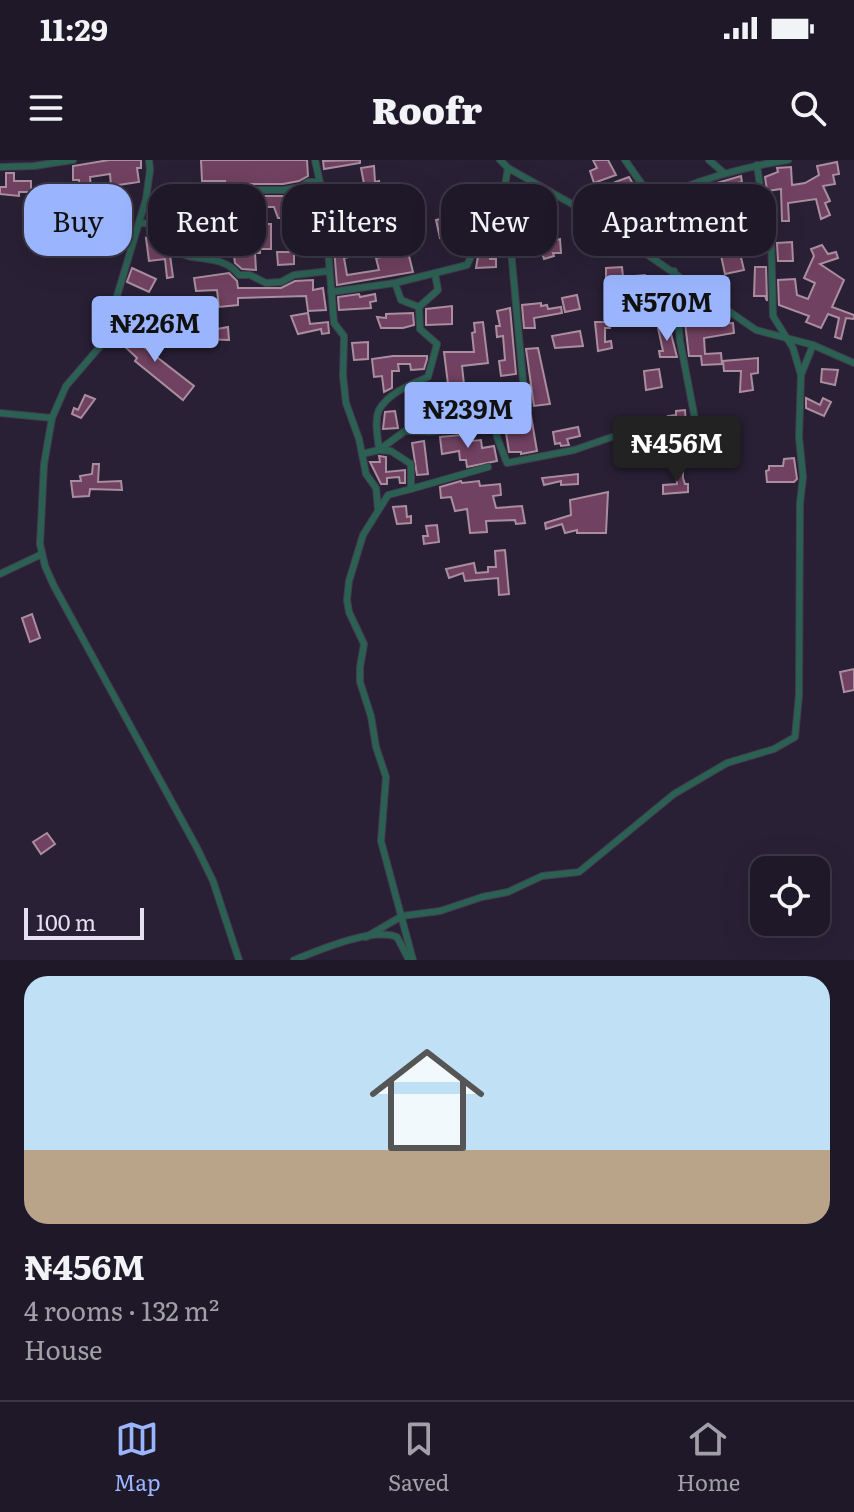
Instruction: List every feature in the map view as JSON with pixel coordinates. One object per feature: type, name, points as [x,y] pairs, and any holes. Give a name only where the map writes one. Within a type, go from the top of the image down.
[{"type":"street","points":[[0,167],[70,160]]},
{"type":"street","points":[[149,160],[146,199],[103,343],[97,354],[66,386],[52,418],[44,464],[40,544],[54,586],[213,881],[236,960]]},
{"type":"street","points":[[315,160],[324,201],[334,323],[344,336],[346,403],[366,474],[376,488],[378,509]]},
{"type":"street","points":[[500,160],[508,168],[573,205]]},
{"type":"street","points":[[625,160],[642,184]]},
{"type":"street","points":[[709,160],[724,173]]},
{"type":"street","points":[[696,184],[724,173],[788,160]]},
{"type":"street","points":[[757,165],[760,184]]},
{"type":"street","points":[[505,184],[508,168]]},
{"type":"street","points":[[146,199],[200,190],[284,190],[301,187],[308,182],[319,182]]},
{"type":"street","points":[[139,223],[148,223]]},
{"type":"street","points":[[188,256],[207,257],[257,281],[281,282],[294,275],[329,271]]},
{"type":"street","points":[[331,292],[435,274],[467,265],[471,256]]},
{"type":"street","points":[[512,256],[525,402],[495,416],[497,437],[507,463],[574,450],[612,437],[640,439]]},
{"type":"street","points":[[651,256],[756,330],[813,345],[854,363]]},
{"type":"street","points":[[366,937],[402,916],[440,911],[508,892],[542,876],[579,872],[674,794],[727,763],[774,749],[795,737],[799,695],[800,503],[803,477],[799,437],[801,375],[793,348],[773,316],[772,256]]},
{"type":"street","points":[[674,271],[680,341],[699,440]]},
{"type":"street","points":[[419,307],[438,290],[435,274]]},
{"type":"street","points":[[395,283],[401,300],[419,307]]},
{"type":"street","points":[[379,450],[379,410],[395,394],[428,377],[437,344],[420,329],[419,307]]},
{"type":"street","points":[[801,375],[813,345]]},
{"type":"street","points":[[0,413],[52,418]]},
{"type":"street","points":[[379,450],[405,431],[472,428],[490,415]]},
{"type":"street","points":[[362,454],[391,451],[411,464],[411,489]]},
{"type":"street","points":[[411,960],[381,841],[386,777],[360,682],[364,644],[349,612],[349,581],[363,535],[388,495],[488,467]]},
{"type":"street","points":[[0,574],[42,554]]},
{"type":"street","points":[[294,960],[385,934],[397,937],[411,960]]},
{"type":"building","points":[[109,160],[141,160],[141,168],[137,168],[139,182],[125,184],[111,184],[110,174],[90,177],[91,184],[79,184],[79,180],[73,180],[73,166]]},
{"type":"building","points":[[201,160],[307,160],[308,176],[299,181],[225,184],[225,181],[202,181]]},
{"type":"building","points":[[360,160],[360,163],[324,169],[323,161]]},
{"type":"building","points":[[593,160],[608,160],[616,175],[594,183],[590,171],[597,168]]},
{"type":"building","points":[[837,162],[839,174],[833,175],[835,184],[823,186],[830,201],[825,203],[830,215],[821,219],[816,199],[788,203],[789,221],[782,221],[781,189],[776,190],[776,184],[766,184],[765,177],[778,172],[777,168],[791,167],[792,185],[805,183],[819,175],[817,166]]},
{"type":"building","points":[[374,166],[375,182],[379,181],[380,184],[364,184],[361,168]]},
{"type":"building","points":[[6,173],[14,173],[14,181],[31,181],[31,184],[24,184],[24,192],[19,192],[19,196],[0,194],[0,187],[6,187]]},
{"type":"building","points":[[741,176],[742,182],[737,184],[713,184]]},
{"type":"building","points":[[629,177],[633,184],[616,184]]},
{"type":"building","points":[[266,196],[282,196],[282,218],[278,218],[274,207],[266,207]]},
{"type":"building","points":[[441,219],[440,238],[436,220]]},
{"type":"building","points":[[266,224],[271,224],[271,249],[266,249]]},
{"type":"building","points":[[560,239],[561,253],[557,253],[557,240]]},
{"type":"building","points":[[792,242],[793,261],[778,261],[777,243]]},
{"type":"building","points":[[822,245],[828,254],[836,252],[838,258],[820,264],[844,280],[832,307],[854,315],[854,319],[846,318],[841,339],[835,337],[839,318],[828,314],[821,328],[806,322],[809,316],[779,305],[778,280],[795,279],[797,295],[808,299],[815,283],[804,278],[814,256],[811,249]]},
{"type":"building","points":[[277,252],[282,252],[282,256],[294,256],[294,264],[278,265]]},
{"type":"building","points":[[148,256],[170,256],[173,277],[167,278],[165,259],[149,261]]},
{"type":"building","points":[[234,256],[255,256],[256,270],[242,269],[235,263]]},
{"type":"building","points":[[335,256],[354,256],[344,258],[347,275],[379,270],[376,258],[409,256],[413,272],[337,285]]},
{"type":"building","points":[[478,256],[496,259],[496,267],[476,268]]},
{"type":"building","points":[[721,256],[741,256],[744,270],[725,274]]},
{"type":"building","points":[[622,267],[623,277],[645,275],[646,282],[606,285],[606,268]]},
{"type":"building","points":[[755,267],[766,267],[767,301],[765,296],[754,296]]},
{"type":"building","points":[[132,268],[156,279],[149,292],[127,282]]},
{"type":"building","points":[[229,273],[237,281],[238,288],[281,288],[295,281],[313,280],[313,290],[323,288],[326,310],[308,311],[306,296],[238,298],[238,305],[219,307],[217,290],[196,291],[194,278]]},
{"type":"building","points":[[359,294],[360,297],[375,294],[376,301],[370,302],[371,308],[339,310],[338,297]]},
{"type":"building","points":[[577,295],[580,309],[565,312],[562,298]]},
{"type":"building","points":[[541,303],[548,309],[561,307],[562,313],[534,318],[535,328],[524,328],[522,305]]},
{"type":"building","points":[[692,305],[693,310],[710,307],[713,324],[733,323],[734,333],[704,338],[705,354],[721,353],[722,364],[702,365],[701,356],[689,356],[683,306]]},
{"type":"building","points":[[452,306],[452,324],[426,325],[426,309]]},
{"type":"building","points":[[510,308],[516,374],[501,376],[499,361],[505,360],[503,336],[497,337],[496,326],[500,326],[497,311]]},
{"type":"building","points":[[308,313],[310,324],[328,322],[329,333],[322,334],[321,329],[298,334],[291,316]]},
{"type":"building","points":[[413,313],[414,325],[403,328],[381,328],[377,317],[386,318],[386,314]]},
{"type":"building","points":[[483,322],[488,363],[462,366],[466,403],[450,405],[451,424],[436,425],[434,412],[416,413],[416,401],[434,401],[433,397],[449,392],[444,352],[474,352],[474,323]]},
{"type":"building","points":[[595,322],[609,322],[610,328],[605,328],[605,342],[611,341],[612,348],[598,351]]},
{"type":"building","points":[[136,324],[148,334],[140,344],[194,386],[183,400],[135,361],[137,358],[120,342]]},
{"type":"building","points":[[669,326],[677,357],[660,357],[659,351],[663,351],[658,328]]},
{"type":"building","points":[[228,327],[229,340],[202,339],[201,332]]},
{"type":"building","points":[[580,331],[583,346],[555,348],[552,336]]},
{"type":"building","points":[[368,342],[368,359],[354,360],[352,343]]},
{"type":"building","points":[[538,348],[550,404],[534,406],[526,349]]},
{"type":"building","points":[[427,356],[427,359],[424,369],[411,370],[410,364],[398,364],[399,371],[392,371],[392,388],[384,392],[382,376],[374,377],[372,359]]},
{"type":"building","points":[[758,358],[758,373],[751,374],[753,390],[740,392],[741,371],[724,371],[723,361]]},
{"type":"building","points":[[659,369],[662,387],[646,390],[644,371]]},
{"type":"building","points":[[822,369],[838,370],[835,385],[821,382]]},
{"type":"building","points":[[492,384],[493,391],[517,387],[519,398],[506,404],[501,403],[501,399],[481,401],[478,386]]},
{"type":"building","points":[[85,395],[95,399],[81,418],[72,414],[74,408],[78,410]]},
{"type":"building","points":[[806,398],[820,405],[823,398],[831,402],[824,416],[806,408]]},
{"type":"building","points":[[685,410],[686,424],[675,425],[682,449],[682,465],[670,467],[667,449],[658,450],[655,420],[669,419],[668,416],[676,415],[676,411]]},
{"type":"building","points":[[395,411],[398,428],[383,429],[385,412]]},
{"type":"building","points":[[531,416],[537,451],[521,454],[509,452],[504,420]]},
{"type":"building","points":[[578,427],[580,436],[567,439],[569,445],[555,444],[553,432]]},
{"type":"building","points":[[472,434],[472,441],[481,440],[482,448],[494,446],[497,461],[467,467],[466,460],[460,460],[459,451],[442,454],[440,437]]},
{"type":"building","points":[[424,441],[428,474],[417,475],[412,443]]},
{"type":"building","points":[[379,456],[386,457],[386,472],[405,470],[405,483],[400,483],[399,477],[387,478],[387,484],[381,484],[370,462],[380,462]]},
{"type":"building","points":[[794,458],[797,479],[794,482],[767,482],[769,466],[783,466],[784,459]]},
{"type":"building","points":[[93,464],[99,464],[98,482],[121,481],[122,490],[90,489],[89,496],[73,497],[71,481],[81,481],[80,476],[92,474]]},
{"type":"building","points":[[676,467],[683,467],[688,492],[663,494],[663,485],[677,484]]},
{"type":"building","points":[[578,474],[578,484],[561,485],[561,481],[544,485],[542,478]]},
{"type":"building","points":[[461,481],[479,481],[480,486],[500,484],[501,495],[493,496],[496,508],[522,506],[525,523],[516,524],[515,520],[486,521],[487,532],[470,533],[467,509],[455,511],[451,497],[441,498],[440,487]]},
{"type":"building","points":[[608,492],[606,533],[577,533],[577,530],[565,533],[562,524],[546,529],[545,523],[571,515],[570,500]]},
{"type":"building","points":[[406,506],[411,523],[397,524],[393,507]]},
{"type":"building","points":[[437,525],[439,542],[424,544],[423,536],[428,536],[426,526]]},
{"type":"building","points":[[505,550],[509,594],[499,595],[498,578],[465,581],[463,573],[449,578],[446,569],[474,563],[476,573],[488,572],[488,567],[496,567],[495,551]]},
{"type":"building","points":[[32,614],[40,638],[30,642],[22,618]]},
{"type":"building","points":[[854,669],[854,690],[844,692],[840,672]]},
{"type":"building","points":[[47,833],[55,844],[41,854],[33,842]]}]
